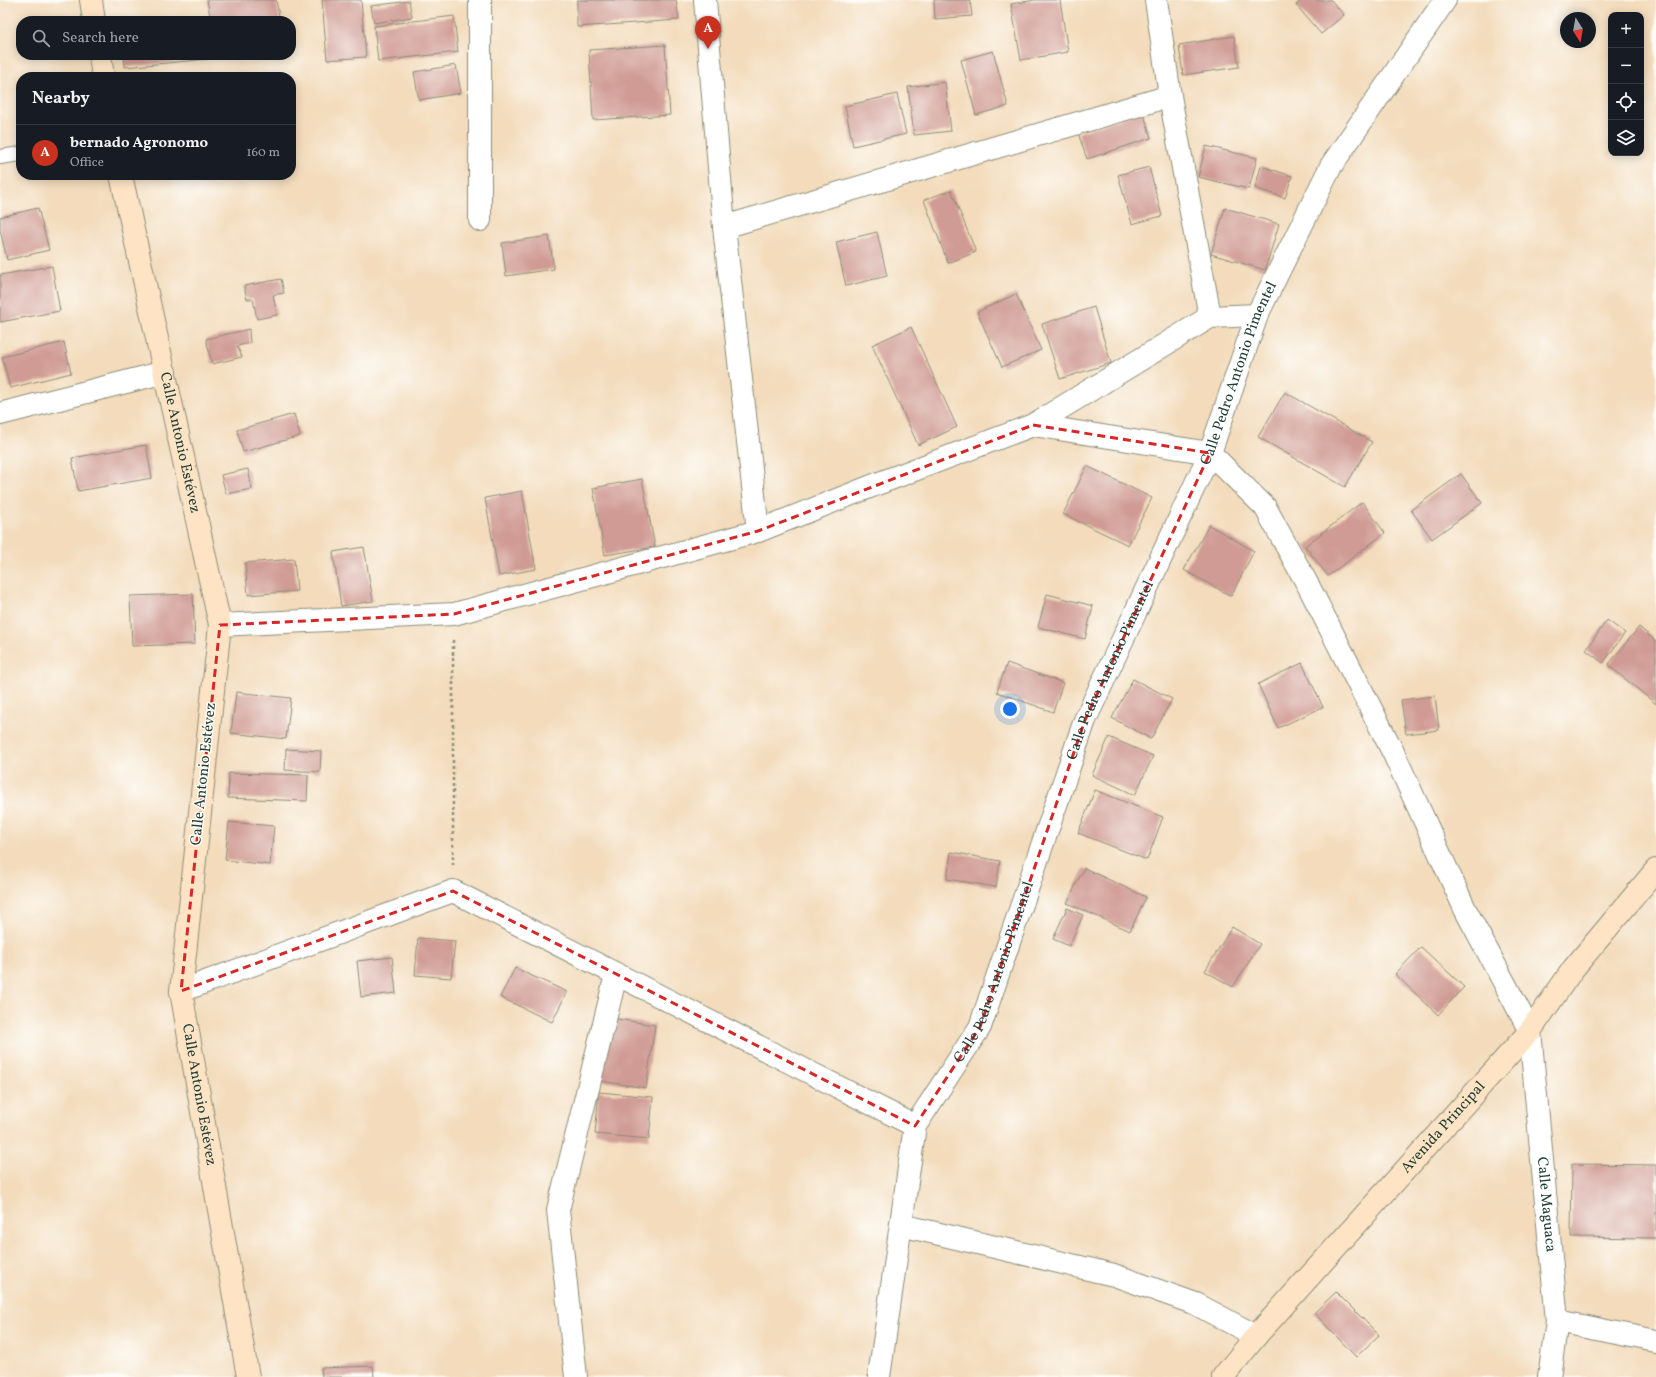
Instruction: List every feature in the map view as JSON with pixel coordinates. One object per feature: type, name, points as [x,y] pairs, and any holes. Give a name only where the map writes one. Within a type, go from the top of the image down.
[{"type":"street","points":[[91,0],[93,16]]},
{"type":"street","points":[[480,0],[480,220]]},
{"type":"street","points":[[705,0],[724,227],[758,531]]},
{"type":"street","points":[[1156,0],[1170,96],[1210,317]]},
{"type":"street","name":"Calle Pedro Antonio Pimentel","points":[[879,1377],[915,1126],[980,1027],[1085,720],[1210,453],[1257,315],[1331,166],[1445,0]]},
{"type":"street","points":[[101,60],[102,72]]},
{"type":"street","points":[[724,227],[1170,96]]},
{"type":"street","name":"Calle Antonio Estévez","points":[[122,180],[220,625],[181,991],[248,1377]]},
{"type":"street","points":[[220,625],[454,614],[758,531],[1033,425],[1210,317],[1257,315]]},
{"type":"street","points":[[0,414],[165,372]]},
{"type":"street","points":[[1033,425],[1210,453],[1264,507],[1305,580],[1393,752],[1465,909],[1530,1031]]},
{"type":"street","name":"Avenida Principal","points":[[1223,1377],[1256,1336],[1530,1031],[1574,969],[1656,870]]},
{"type":"street","points":[[181,991],[453,891],[915,1126]]},
{"type":"street","points":[[576,1377],[558,1210],[616,975]]},
{"type":"street","name":"Calle Maguaca","points":[[1530,1031],[1557,1321],[1549,1377]]},
{"type":"street","points":[[900,1225],[1114,1275],[1196,1304],[1256,1336]]},
{"type":"street","points":[[1557,1321],[1656,1341]]},
{"type":"lane","points":[[0,157],[16,155]]},
{"type":"path","points":[[453,891],[454,614]]},
{"type":"highlighted area","points":[[1033,425],[1210,453],[1085,720],[980,1027],[915,1126],[453,891],[181,991],[220,625],[454,614],[758,531]]},
{"type":"building","points":[[207,0],[276,0],[279,16],[210,16]]},
{"type":"building","points":[[322,0],[361,0],[366,57],[327,60]]},
{"type":"building","points":[[577,0],[676,0],[679,20],[577,27]]},
{"type":"building","points":[[934,0],[970,0],[972,16],[935,19]]},
{"type":"building","points":[[1035,0],[1060,0],[1068,52],[1021,60],[1011,4]]},
{"type":"building","points":[[1302,0],[1331,0],[1344,15],[1321,34],[1296,5]]},
{"type":"building","points":[[409,1],[412,17],[374,23],[371,6]]},
{"type":"building","points":[[454,16],[458,52],[378,61],[374,26]]},
{"type":"building","points":[[1234,36],[1239,67],[1183,75],[1179,45]]},
{"type":"building","points":[[665,45],[670,115],[593,120],[589,50]]},
{"type":"building","points":[[993,51],[1008,106],[976,115],[961,60]]},
{"type":"building","points":[[124,60],[198,60],[125,67]]},
{"type":"building","points":[[456,65],[461,93],[419,100],[414,72]]},
{"type":"building","points":[[945,82],[951,131],[914,135],[908,87]]},
{"type":"building","points":[[897,94],[906,134],[853,146],[845,106]]},
{"type":"building","points":[[1143,111],[1151,138],[1087,159],[1078,133]]},
{"type":"building","points":[[1206,146],[1257,158],[1249,189],[1198,177]]},
{"type":"building","points":[[1261,166],[1292,176],[1285,198],[1255,188]]},
{"type":"building","points":[[1149,167],[1162,216],[1132,224],[1118,175]]},
{"type":"building","points":[[951,190],[976,252],[948,263],[924,200]]},
{"type":"building","points":[[38,208],[49,250],[7,260],[0,230],[0,217]]},
{"type":"building","points":[[1225,208],[1279,224],[1265,270],[1211,254]]},
{"type":"building","points":[[877,232],[887,276],[846,286],[836,242]]},
{"type":"building","points":[[549,236],[554,269],[506,276],[502,243]]},
{"type":"building","points":[[52,266],[60,311],[0,322],[0,275]]},
{"type":"building","points":[[281,279],[284,293],[273,295],[277,315],[257,319],[253,299],[247,299],[244,286]]},
{"type":"building","points":[[1016,294],[1041,350],[1002,367],[977,312]]},
{"type":"building","points":[[1094,307],[1111,363],[1060,379],[1042,324]]},
{"type":"building","points":[[911,327],[957,427],[918,445],[872,345]]},
{"type":"building","points":[[249,329],[250,343],[237,346],[242,357],[212,364],[206,339]]},
{"type":"building","points":[[64,342],[71,373],[10,388],[2,357]]},
{"type":"building","points":[[1285,392],[1372,442],[1345,487],[1258,437]]},
{"type":"building","points":[[294,414],[300,436],[243,452],[237,430]]},
{"type":"building","points":[[146,445],[152,478],[78,491],[72,458]]},
{"type":"building","points":[[1087,466],[1152,498],[1128,545],[1063,514]]},
{"type":"building","points":[[248,469],[252,489],[226,494],[221,475]]},
{"type":"building","points":[[1461,474],[1482,503],[1432,539],[1411,510]]},
{"type":"building","points":[[642,479],[655,547],[605,555],[593,488]]},
{"type":"building","points":[[522,491],[536,569],[499,576],[485,498]]},
{"type":"building","points":[[1362,502],[1385,533],[1328,576],[1305,546]]},
{"type":"building","points":[[1209,525],[1254,551],[1231,596],[1184,570]]},
{"type":"building","points":[[364,547],[373,601],[341,606],[333,552]]},
{"type":"building","points":[[294,559],[297,591],[248,595],[245,563]]},
{"type":"building","points":[[193,594],[195,644],[132,646],[130,596]]},
{"type":"building","points":[[1047,594],[1093,606],[1085,639],[1038,627]]},
{"type":"building","points":[[1607,620],[1625,633],[1603,663],[1586,650]]},
{"type":"building","points":[[1639,627],[1656,641],[1656,704],[1608,665]]},
{"type":"building","points":[[1007,663],[1063,683],[1053,712],[997,692]]},
{"type":"building","points":[[1302,663],[1323,707],[1278,728],[1258,684]]},
{"type":"building","points":[[1133,679],[1172,699],[1151,739],[1112,718]]},
{"type":"building","points":[[236,692],[291,698],[286,739],[231,733]]},
{"type":"building","points":[[1435,696],[1439,730],[1406,734],[1401,700]]},
{"type":"building","points":[[1109,737],[1153,756],[1135,795],[1092,775]]},
{"type":"building","points":[[286,749],[321,751],[320,772],[285,770]]},
{"type":"building","points":[[229,773],[308,775],[307,801],[228,798]]},
{"type":"building","points":[[1095,790],[1163,817],[1147,860],[1078,833]]},
{"type":"building","points":[[229,822],[274,826],[270,865],[225,860]]},
{"type":"building","points":[[951,852],[1000,861],[996,887],[947,879]]},
{"type":"building","points":[[1084,868],[1146,897],[1130,931],[1067,903]]},
{"type":"building","points":[[1067,908],[1083,915],[1069,946],[1053,939]]},
{"type":"building","points":[[1232,927],[1260,944],[1233,987],[1205,971]]},
{"type":"building","points":[[418,938],[455,941],[451,978],[415,975]]},
{"type":"building","points":[[1421,947],[1464,987],[1438,1015],[1395,974]]},
{"type":"building","points":[[392,957],[396,993],[361,997],[357,961]]},
{"type":"building","points":[[515,968],[567,992],[552,1022],[500,997]]},
{"type":"building","points":[[610,1018],[655,1025],[646,1088],[600,1081]]},
{"type":"building","points":[[599,1092],[653,1097],[649,1139],[595,1134]]},
{"type":"building","points":[[1572,1164],[1656,1165],[1656,1238],[1571,1237]]},
{"type":"building","points":[[1336,1292],[1379,1335],[1356,1357],[1314,1313]]},
{"type":"building","points":[[373,1366],[374,1377],[322,1377],[321,1368]]},
{"type":"place","name":"bernado Agronomo","points":[[708,49]]}]
